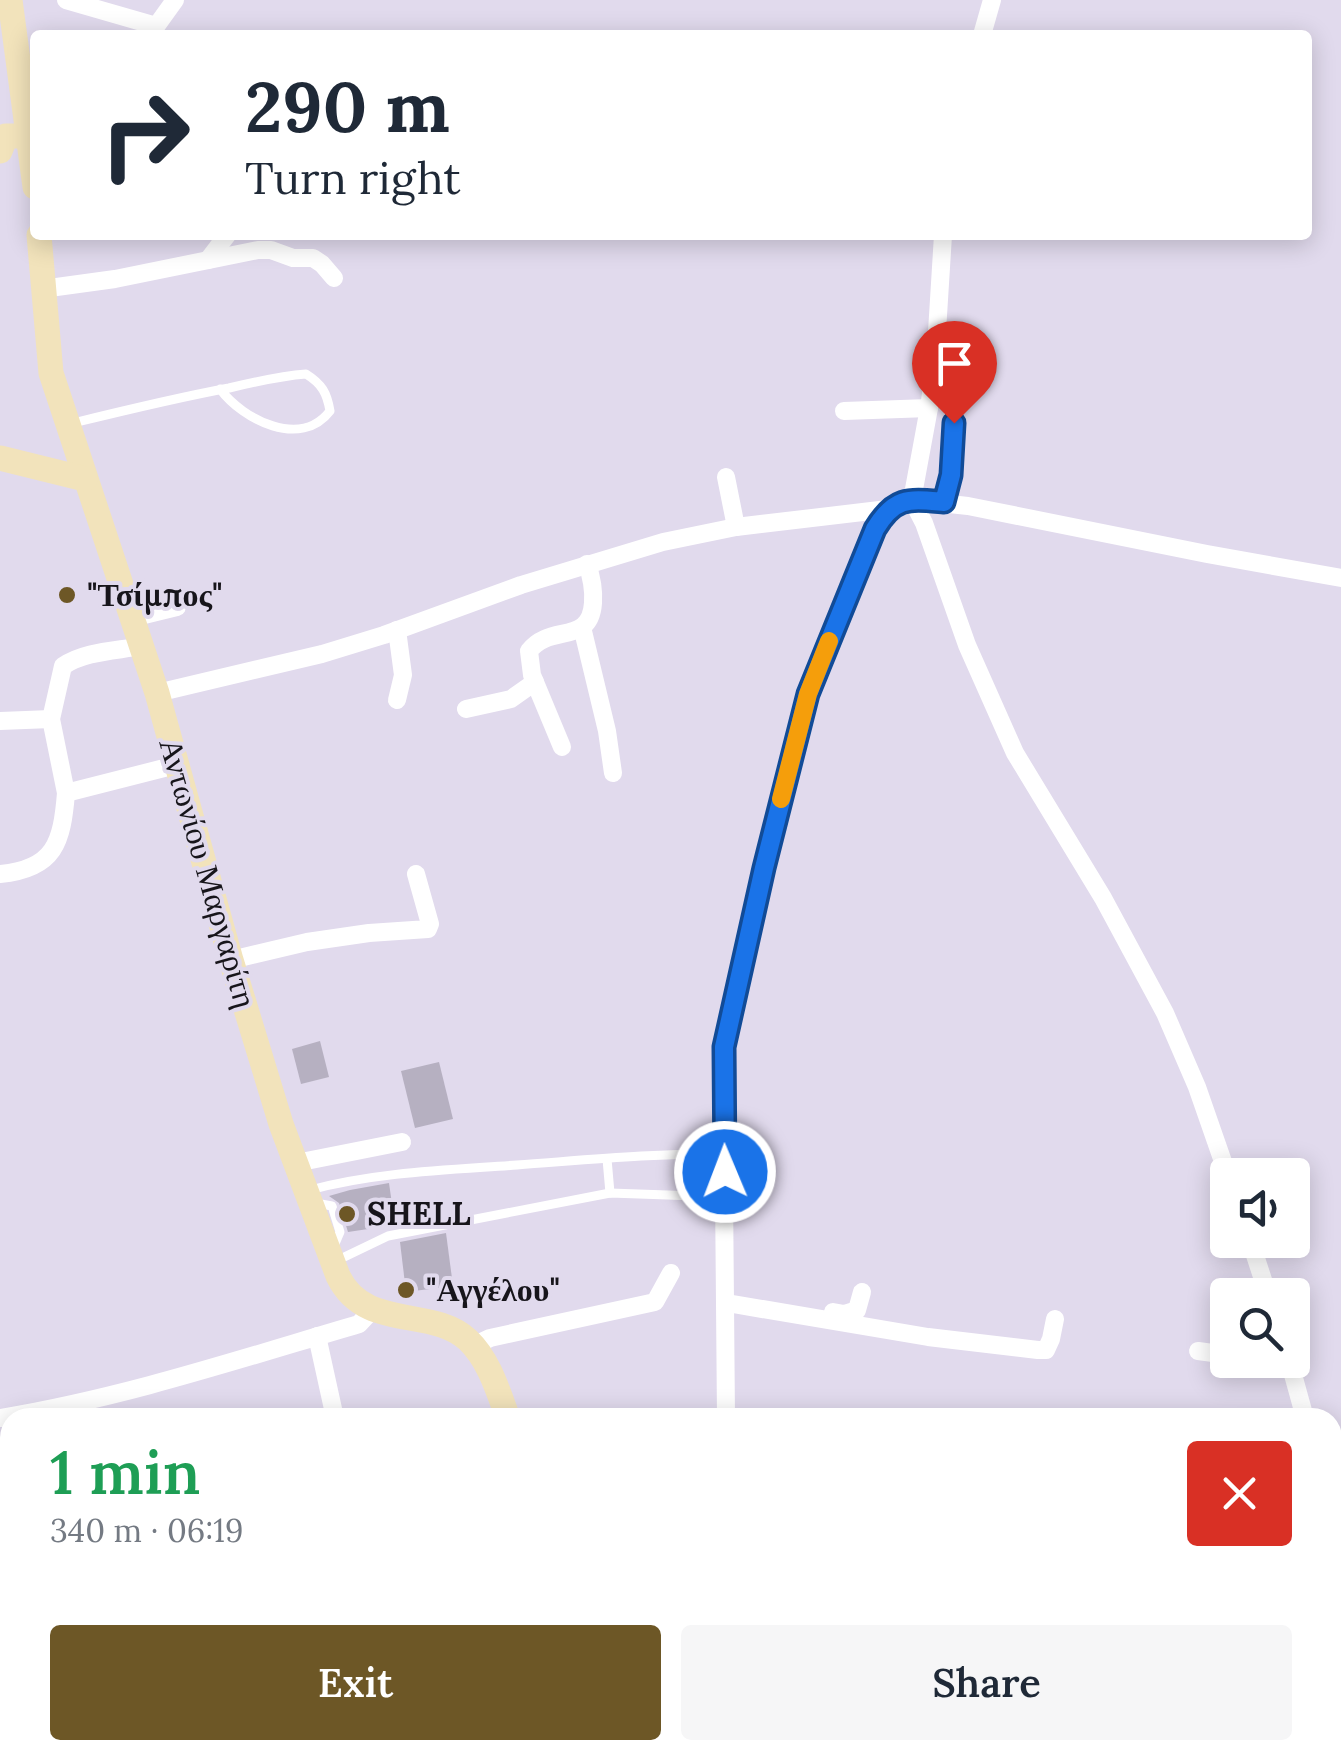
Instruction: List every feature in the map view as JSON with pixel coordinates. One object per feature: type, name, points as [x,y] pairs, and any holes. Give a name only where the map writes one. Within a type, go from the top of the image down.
[{"type":"street","points":[[10,0],[14,139],[30,176]]},
{"type":"street","points":[[66,0],[153,30],[175,0]]},
{"type":"street","points":[[983,30],[992,0]]},
{"type":"street","name":"Αντωνίου Μαργαρίτη","points":[[39,240],[51,374],[157,693],[281,1124],[313,1197],[341,1282],[356,1300],[373,1309],[448,1328],[473,1346]]},
{"type":"street","points":[[208,260],[223,240]]},
{"type":"street","points":[[943,240],[930,408],[912,500],[924,523],[967,645],[1015,753],[1104,898],[1164,1013],[1197,1087],[1222,1158]]},
{"type":"street","points":[[42,288],[115,279],[258,250],[313,258],[334,278]]},
{"type":"street","points":[[944,502],[951,475],[954,402]]},
{"type":"street","points":[[844,411],[930,408]]},
{"type":"street","points":[[0,458],[85,479]]},
{"type":"street","points":[[726,478],[736,528]]},
{"type":"street","points":[[157,693],[322,654],[521,585],[662,542],[736,528],[888,509],[912,500],[944,502],[1341,578]]},
{"type":"street","points":[[726,1408],[724,1047],[808,694],[875,529],[888,509]]},
{"type":"street","points":[[562,748],[534,682],[529,651],[534,644],[582,627],[592,618],[592,580],[587,564]]},
{"type":"street","points":[[132,618],[177,606]]},
{"type":"street","points":[[582,627],[613,773]]},
{"type":"street","points":[[397,700],[403,676],[398,630]]},
{"type":"street","points":[[0,874],[28,869],[46,857],[58,844],[63,829],[66,793],[52,719],[63,666],[89,655],[142,646]]},
{"type":"street","points":[[466,709],[511,699],[534,682]]},
{"type":"street","points":[[0,721],[52,719]]},
{"type":"street","points":[[66,793],[176,765]]},
{"type":"street","points":[[231,960],[308,942],[428,928],[416,874]]},
{"type":"street","points":[[296,1163],[402,1142]]},
{"type":"street","points":[[504,1408],[491,1374],[473,1346],[490,1338],[655,1302],[671,1273]]},
{"type":"street","points":[[726,1299],[844,1314],[858,1310],[862,1292]]},
{"type":"street","points":[[726,1299],[928,1336],[1038,1350],[1046,1350],[1055,1319]]},
{"type":"street","points":[[70,1408],[359,1324],[373,1309]]},
{"type":"street","points":[[317,1336],[333,1408]]},
{"type":"street","points":[[1198,1351],[1210,1353]]},
{"type":"street","points":[[1294,1378],[1302,1408]]},
{"type":"lane","points":[[66,424],[220,389],[306,374],[323,387],[330,411],[322,421],[308,426],[266,425],[231,404],[220,389]]},
{"type":"lane","points":[[690,1154],[695,1184],[691,1196]]},
{"type":"lane","points":[[313,1197],[343,1181],[375,1177],[607,1158],[725,1154]]},
{"type":"lane","points":[[607,1158],[610,1193]]},
{"type":"lane","points":[[334,1254],[388,1236],[610,1193],[726,1197]]},
{"type":"building","points":[[320,1041],[329,1077],[301,1084],[292,1049]]},
{"type":"building","points":[[439,1062],[453,1119],[415,1128],[401,1071]]},
{"type":"building","points":[[389,1183],[395,1225],[348,1232],[339,1203],[329,1196]]},
{"type":"building","points":[[446,1233],[453,1286],[406,1292],[400,1242]]},
{"type":"slow traffic","points":[[781,799],[808,694],[829,641]]},
{"type":"place","name":"\"Τσίμπος\"","points":[[67,595]]},
{"type":"place","name":"SHELL","points":[[347,1214]]},
{"type":"place","name":"\"Αγγέλου\"","points":[[406,1290]]},
{"type":"route","points":[[725,1172],[724,1047],[808,694],[875,529],[888,509],[912,500],[944,502],[951,475],[954,423]]}]
